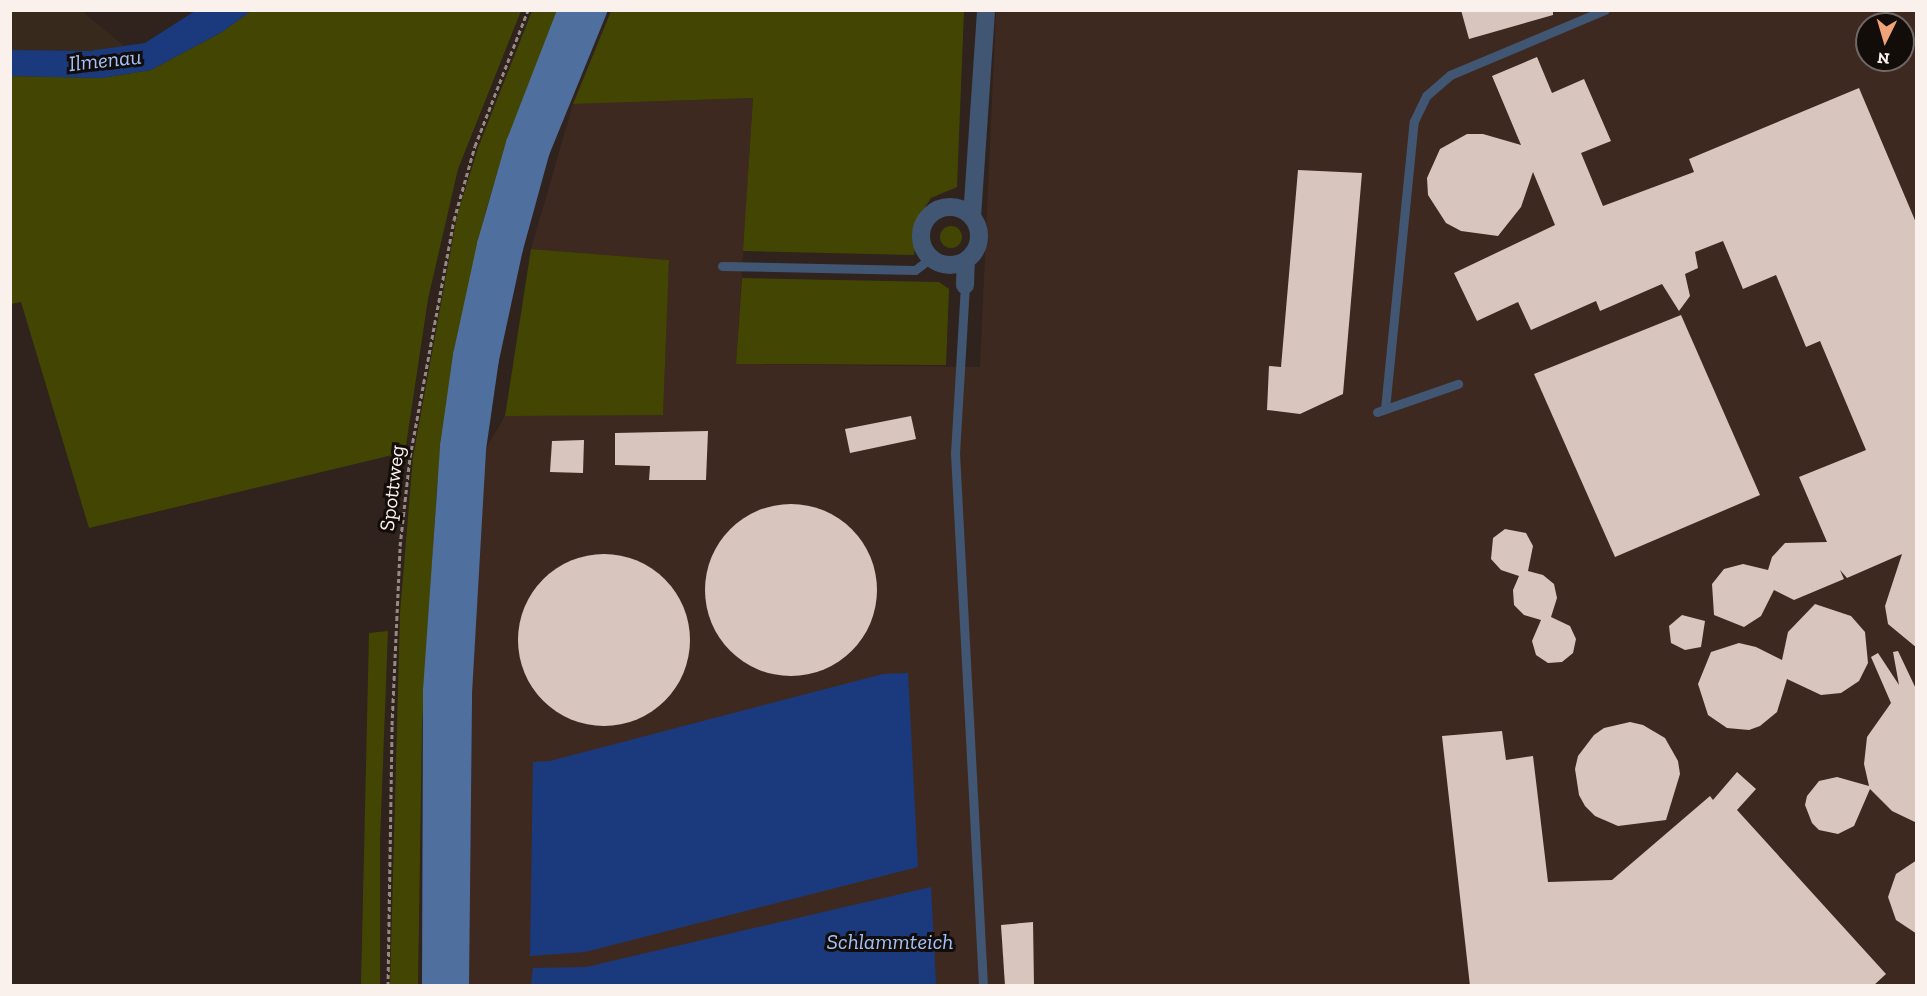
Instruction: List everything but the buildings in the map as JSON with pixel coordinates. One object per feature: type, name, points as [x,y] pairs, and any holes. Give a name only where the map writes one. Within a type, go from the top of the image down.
[{"type":"main road","points":[[435,986],[436,691],[453,447],[466,356],[490,245],[519,144],[571,10]]},
{"type":"main road","points":[[456,986],[459,693],[473,449],[486,359],[513,237],[537,150],[594,10]]},
{"type":"street","points":[[965,285],[966,261],[979,240],[972,218],[986,10]]},
{"type":"street","points":[[966,261],[947,265],[931,258],[921,236],[927,219],[951,208],[972,218]]},
{"type":"lane","points":[[1458,384],[1381,411],[1414,121],[1426,96],[1450,75],[1605,10]]},
{"type":"lane","points":[[722,266],[915,270],[931,258]]},
{"type":"lane","points":[[965,285],[955,453],[983,986]]},
{"type":"path","name":"Spottweg","points":[[388,986],[392,714],[400,546],[410,457],[453,220],[475,146],[528,10]]},
{"type":"shaded area","points":[[10,11],[82,11],[124,46],[89,51],[11,50]]},
{"type":"shaded area","points":[[251,11],[521,11],[458,169],[428,299],[405,452],[89,528],[21,302],[11,304],[11,76],[101,78],[151,70],[222,32]]},
{"type":"shaded area","points":[[532,11],[558,11],[509,134],[485,214],[456,343],[437,486],[422,724],[418,985],[390,986],[400,613],[413,457],[457,216],[478,148]]},
{"type":"shaded area","points":[[611,11],[964,11],[957,187],[931,198],[919,217],[914,255],[743,251],[753,98],[573,104]]},
{"type":"shaded area","points":[[996,11],[1916,11],[1916,985],[465,986],[472,648],[485,450],[505,416],[663,414],[669,260],[531,249],[573,104],[753,98],[736,364],[980,367]]},
{"type":"shaded area","points":[[951,226],[959,229],[962,237],[959,245],[951,248],[943,245],[940,237],[943,229]]},
{"type":"shaded area","points":[[531,249],[669,260],[663,415],[505,416]]},
{"type":"shaded area","points":[[742,278],[939,282],[949,289],[946,365],[736,364]]},
{"type":"shaded area","points":[[388,631],[380,841],[380,985],[361,985],[369,633]]},
{"type":"water","name":"Ilmenau","points":[[195,11],[251,11],[222,32],[151,70],[101,78],[11,76],[11,50],[89,51],[145,43]]},
{"type":"water","points":[[908,673],[918,867],[585,952],[530,956],[533,762],[550,761],[883,674]]},
{"type":"water","name":"Schlammteich","points":[[931,887],[936,985],[531,985],[533,968],[586,967]]}]
